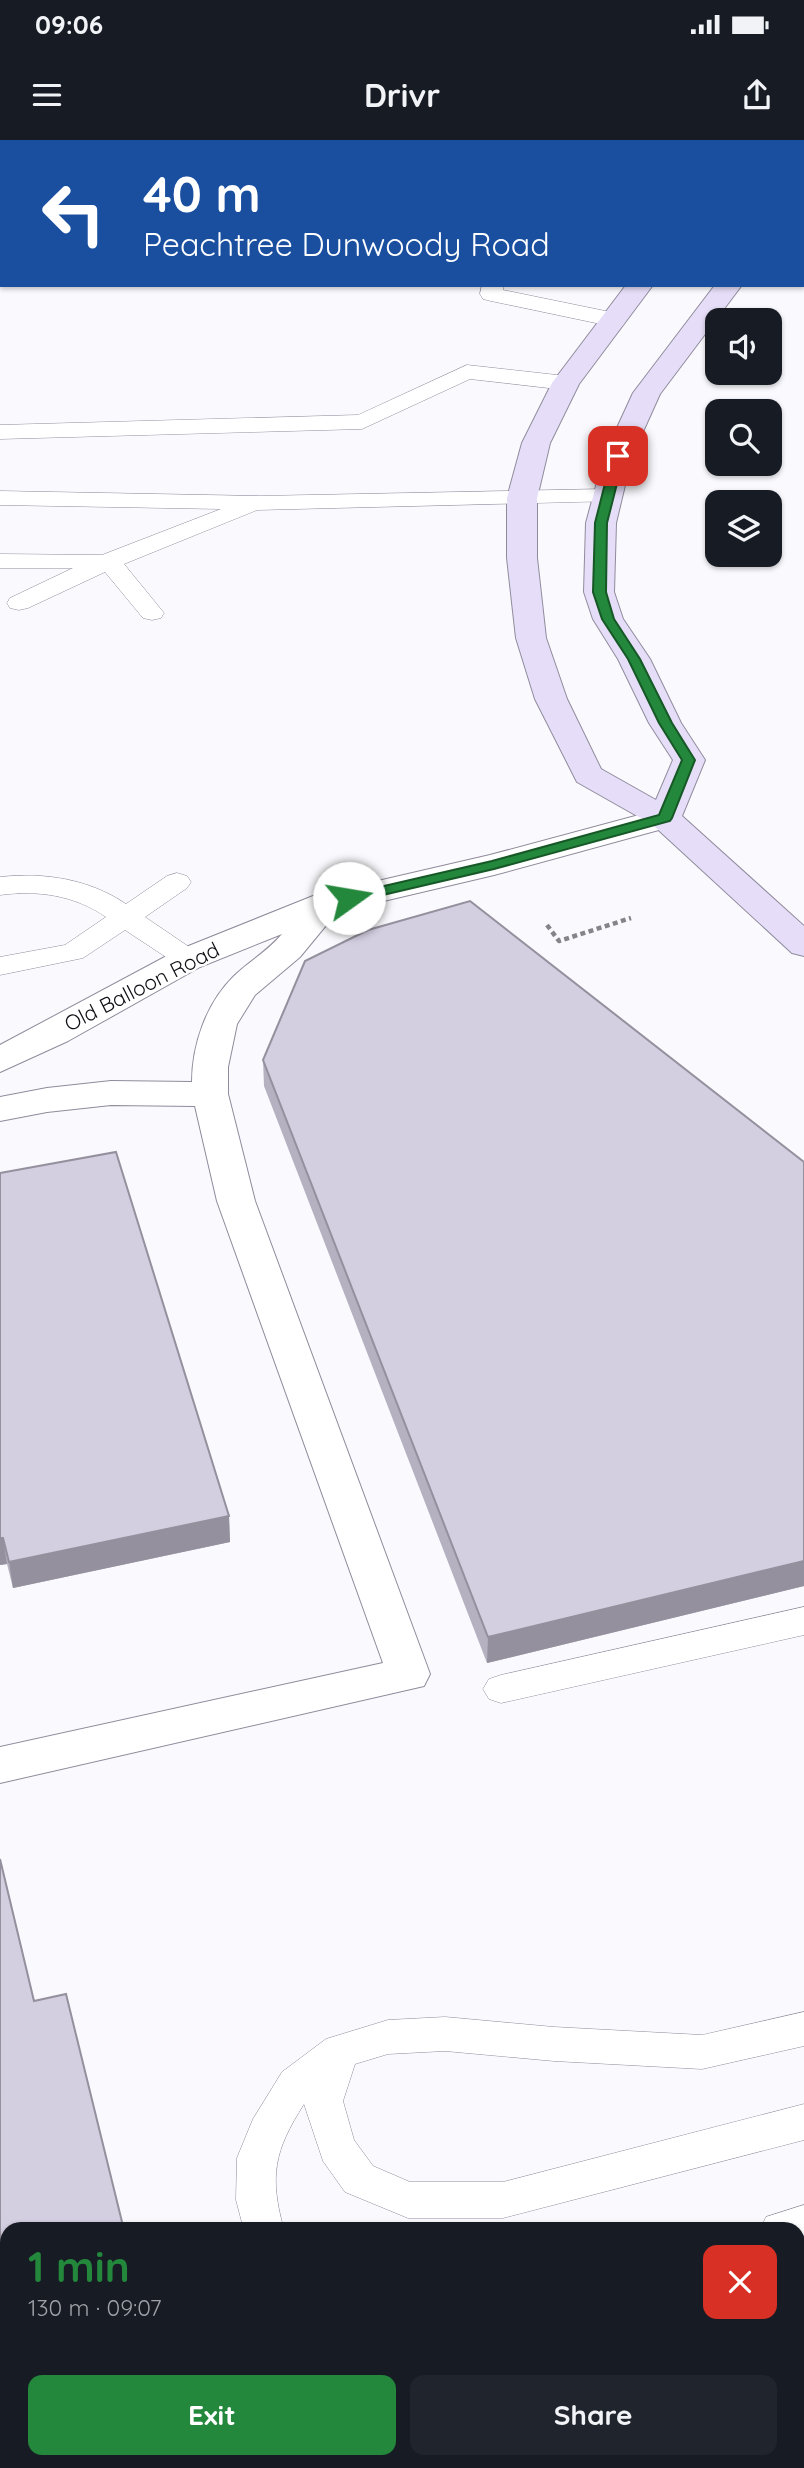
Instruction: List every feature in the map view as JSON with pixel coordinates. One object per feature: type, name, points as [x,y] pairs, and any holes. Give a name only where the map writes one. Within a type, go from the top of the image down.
[{"type":"main road","points":[[639,287],[566,383],[536,443],[522,498],[522,558],[531,638],[551,699],[588,775],[665,818],[804,944]]},
{"type":"main road","points":[[665,818],[689,760],[665,723],[634,659],[608,619],[600,592],[598,562],[606,496],[618,456],[647,393],[727,287]]},
{"type":"street","name":"Old Balloon Road","points":[[0,1059],[55,1033],[188,959],[326,904],[494,864],[665,818]]},
{"type":"street","points":[[0,1765],[409,1674],[236,1201],[210,1094],[210,1067],[219,1024],[243,987],[288,949],[326,904]]},
{"type":"street","points":[[0,1108],[111,1093],[210,1094]]},
{"type":"lane","points":[[493,287],[491,294],[615,320]]},
{"type":"lane","points":[[0,432],[362,422],[467,372],[566,383]]},
{"type":"lane","points":[[0,498],[260,503],[606,496]]},
{"type":"lane","points":[[19,603],[109,561],[260,503]]},
{"type":"lane","points":[[0,561],[109,561]]},
{"type":"lane","points":[[109,561],[152,613]]},
{"type":"lane","points":[[0,966],[73,952],[177,882]]},
{"type":"lane","points":[[0,886],[16,884],[65,887],[98,898],[188,959]]},
{"type":"lane","points":[[500,1689],[562,1660],[804,1621]]},
{"type":"lane","points":[[262,2222],[256,2200],[257,2158],[273,2119],[296,2084],[340,2052],[388,2037],[445,2034],[554,2044],[702,2052],[804,2029]]},
{"type":"lane","points":[[340,2052],[323,2101],[337,2148],[359,2179],[408,2200],[503,2200],[804,2122]]},
{"type":"path","points":[[547,925],[559,941],[631,918]]},
{"type":"building","points":[[470,901],[804,1162],[804,1561],[488,1637],[263,1060],[305,961],[368,930]]},
{"type":"building","points":[[116,1152],[229,1516],[9,1562],[3,1538],[0,1538],[0,1173]]},
{"type":"building","points":[[0,1859],[34,2001],[66,1994],[122,2222],[0,2222]]},
{"type":"route","points":[[349,898],[494,864],[665,818],[689,760],[665,723],[634,659],[608,619],[600,592],[598,562],[601,523],[618,456]]}]
